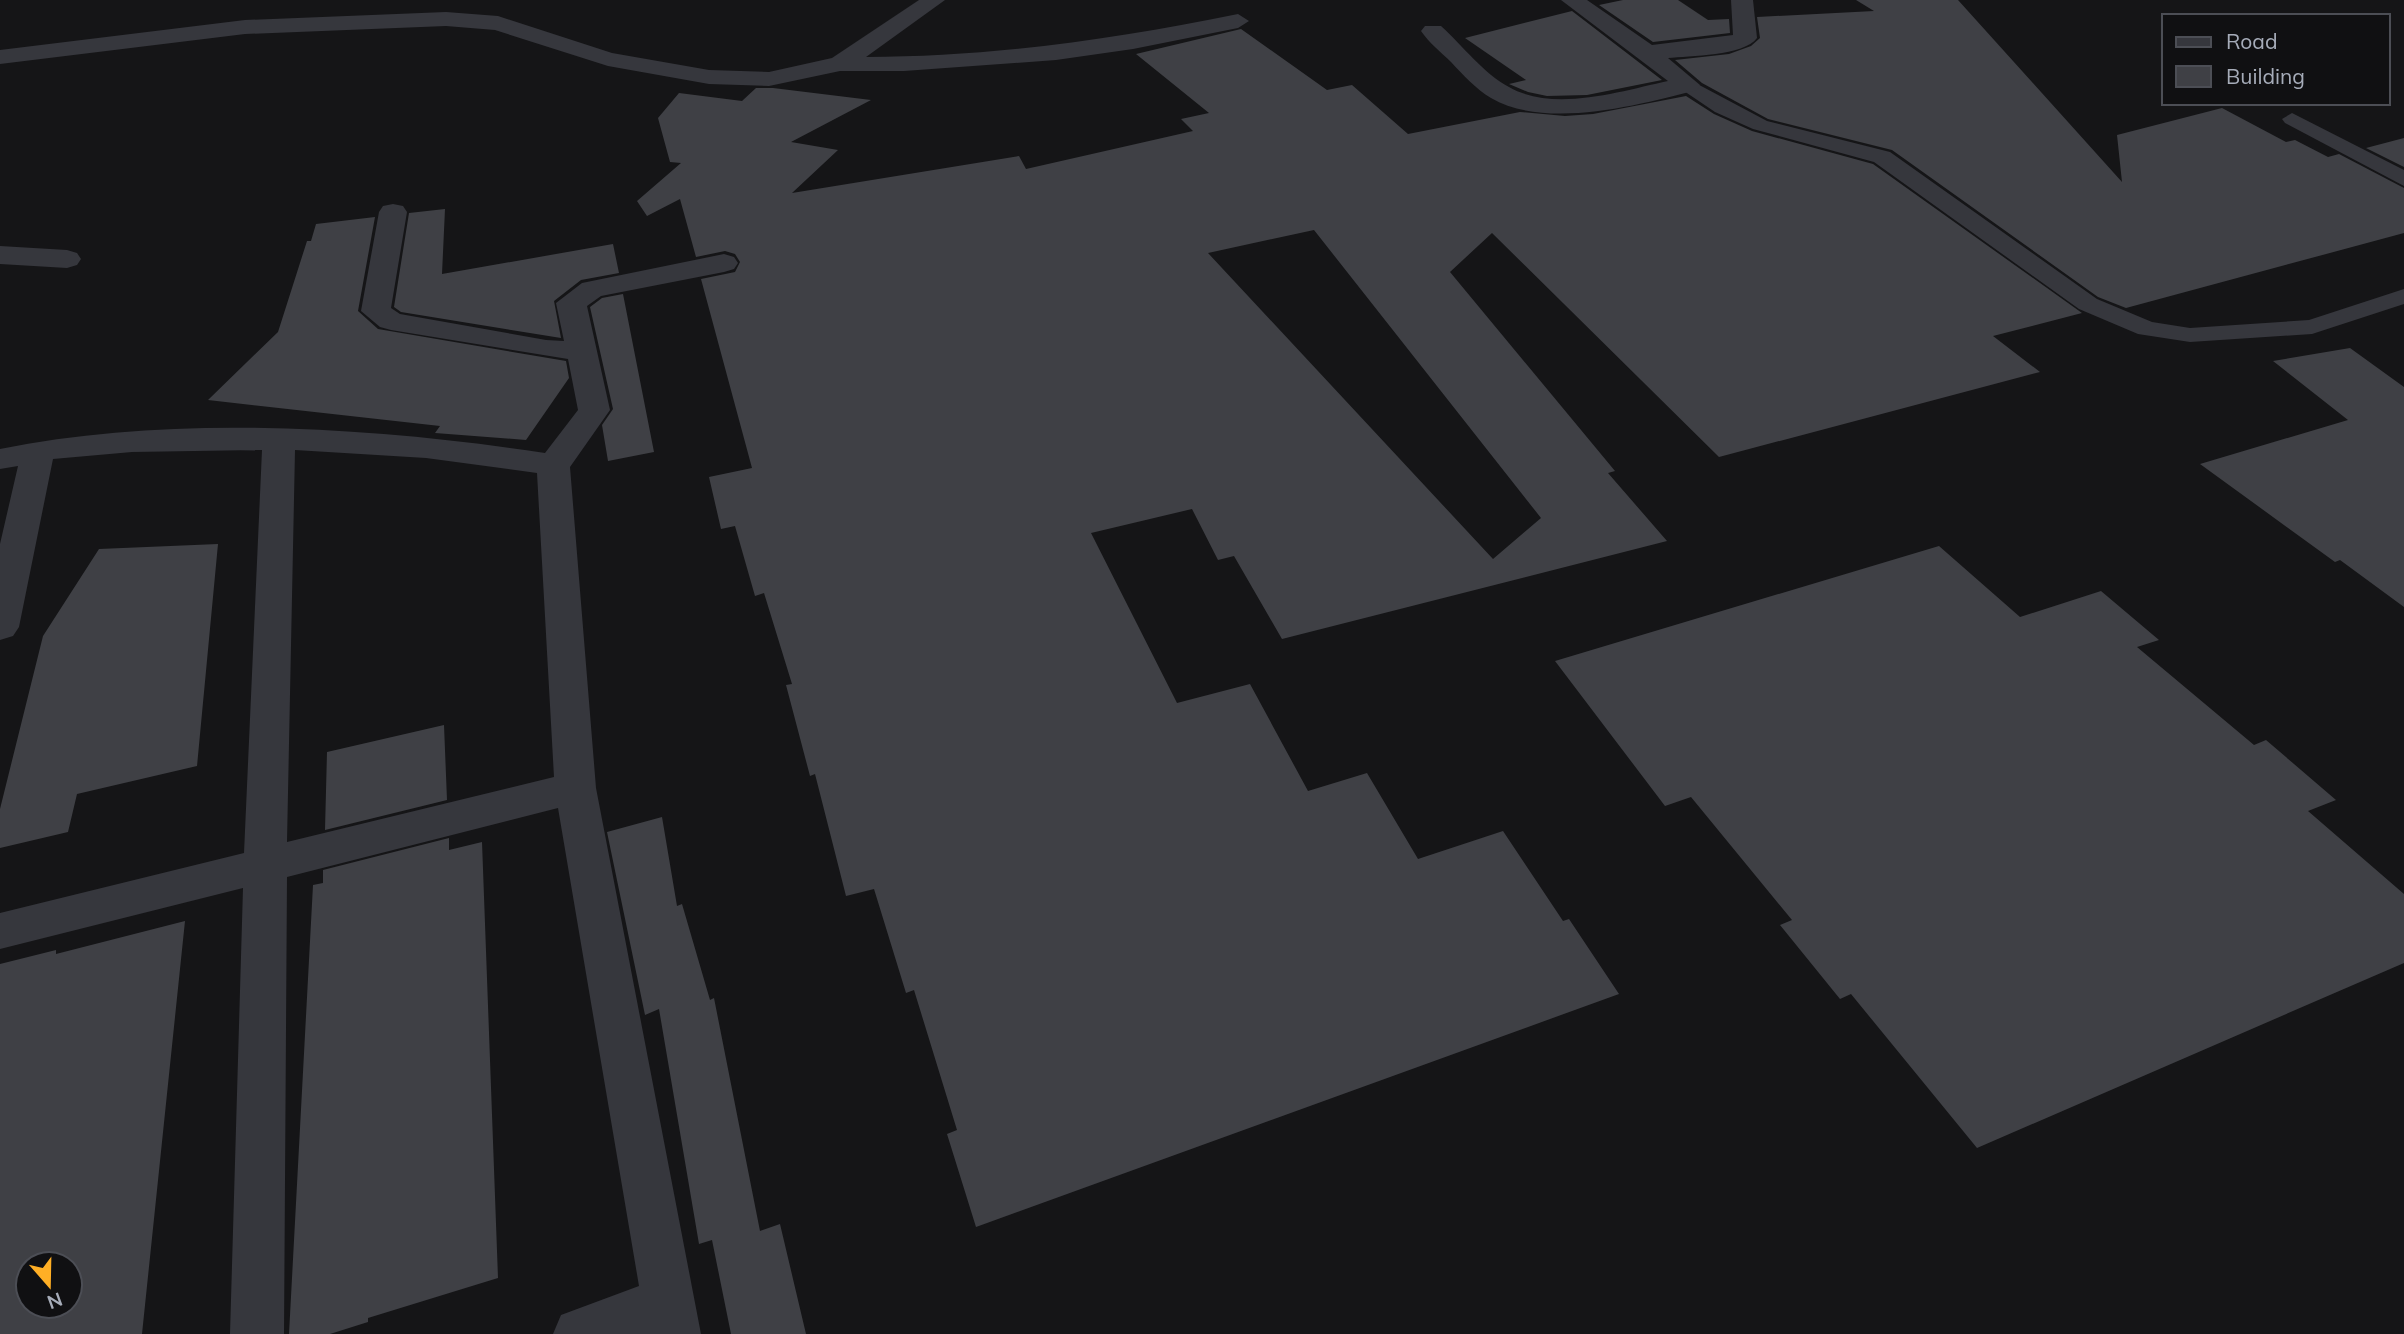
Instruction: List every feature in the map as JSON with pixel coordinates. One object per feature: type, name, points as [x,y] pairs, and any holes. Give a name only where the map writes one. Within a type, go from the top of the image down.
[{"type":"street","points":[[840,64],[934,0]]},
{"type":"street","points":[[1572,0],[1688,85]]},
{"type":"street","points":[[1647,53],[1731,44],[1745,38],[1742,0]]},
{"type":"street","points":[[0,57],[245,27],[446,19],[498,23],[608,59],[709,77],[769,79],[840,64],[904,64],[1056,52],[1133,42],[1238,21]]},
{"type":"street","points":[[1433,31],[1502,94],[1527,103],[1561,106],[1688,85]]},
{"type":"street","points":[[393,212],[376,311],[391,321],[546,349],[581,351]]},
{"type":"street","points":[[0,255],[67,259]]},
{"type":"street","points":[[580,1334],[671,1318],[575,788],[552,466],[567,451],[594,410],[571,303],[592,289],[724,263]]},
{"type":"street","points":[[0,459],[37,450],[109,441],[279,439],[465,450],[552,466]]},
{"type":"street","points":[[257,1334],[265,863],[279,439]]},
{"type":"street","points":[[0,627],[37,450]]},
{"type":"street","points":[[0,931],[575,788]]},
{"type":"lane","points":[[1688,85],[1704,97],[1761,125],[1857,147],[1882,157],[2088,304],[2147,330],[2190,335],[2312,327],[2404,296]]},
{"type":"lane","points":[[2292,119],[2404,179]]},
{"type":"building","points":[[1623,0],[1678,0],[1708,20],[1729,19],[1730,33],[1653,42],[1599,5]]},
{"type":"building","points":[[1856,0],[1958,0],[2122,182],[2117,135],[2222,108],[2286,142],[2295,140],[2328,157],[2339,154],[2404,188],[2404,233],[2126,308],[2098,297],[1892,150],[1768,119],[1702,83],[1675,60],[1729,54],[1751,46],[1760,38],[1757,17],[1874,11]]},
{"type":"building","points":[[1572,11],[1662,80],[1587,95],[1547,96],[1528,92],[1509,84],[1526,80],[1465,38]]},
{"type":"building","points":[[1241,29],[1327,90],[1352,85],[1408,134],[1520,112],[1565,116],[1593,114],[1686,96],[1714,114],[1752,131],[1873,164],[2082,313],[1993,336],[2040,372],[1719,457],[1492,233],[1450,272],[1615,471],[1608,473],[1667,541],[1282,639],[1234,556],[1218,560],[1192,509],[1091,533],[1177,703],[1250,684],[1308,791],[1367,773],[1418,859],[1503,831],[1563,921],[1569,919],[1619,994],[976,1227],[947,1134],[957,1130],[914,990],[906,993],[874,889],[846,896],[815,774],[810,776],[786,685],[792,684],[764,593],[755,596],[735,526],[721,529],[709,477],[752,468],[701,279],[735,272],[740,262],[735,254],[725,251],[696,257],[680,199],[647,216],[637,201],[681,163],[670,162],[658,118],[679,93],[742,101],[756,88],[773,88],[871,100],[791,142],[838,150],[792,193],[1019,156],[1026,169],[1193,131],[1181,119],[1209,113],[1136,54]],"holes":[[[1314,230],[1541,518],[1493,559],[1208,253]]]},
{"type":"building","points":[[2404,138],[2404,167],[2366,148]]},
{"type":"building","points":[[445,209],[442,274],[613,244],[619,273],[581,280],[554,301],[561,338],[401,312],[394,307],[409,213]]},
{"type":"building","points":[[375,217],[358,311],[378,329],[566,361],[569,378],[526,440],[435,433],[440,426],[208,400],[278,332],[307,241],[311,241],[316,224]]},
{"type":"building","points":[[623,294],[654,452],[608,461],[602,425],[613,409],[590,307],[602,298]]},
{"type":"building","points":[[2350,348],[2404,387],[2404,607],[2340,560],[2335,562],[2200,464],[2348,420],[2273,361]]},
{"type":"building","points":[[218,544],[197,766],[77,794],[68,832],[0,848],[0,809],[43,636],[99,549]]},
{"type":"building","points":[[1939,546],[2020,617],[2101,591],[2159,640],[2137,647],[2254,745],[2266,740],[2336,800],[2308,811],[2404,894],[2404,963],[1977,1148],[1851,994],[1840,999],[1780,925],[1792,920],[1691,797],[1665,806],[1555,661]]},
{"type":"building","points":[[444,725],[447,800],[325,830],[327,752]]},
{"type":"building","points":[[662,817],[677,906],[682,904],[710,1000],[714,998],[760,1231],[780,1224],[806,1334],[731,1334],[712,1240],[699,1244],[659,1009],[645,1015],[607,832]]},
{"type":"building","points":[[449,838],[449,850],[482,842],[498,1278],[368,1318],[368,1322],[330,1334],[289,1334],[313,885],[323,883],[323,870]]},
{"type":"building","points":[[185,921],[142,1334],[0,1334],[0,964],[56,950],[56,954]]}]
